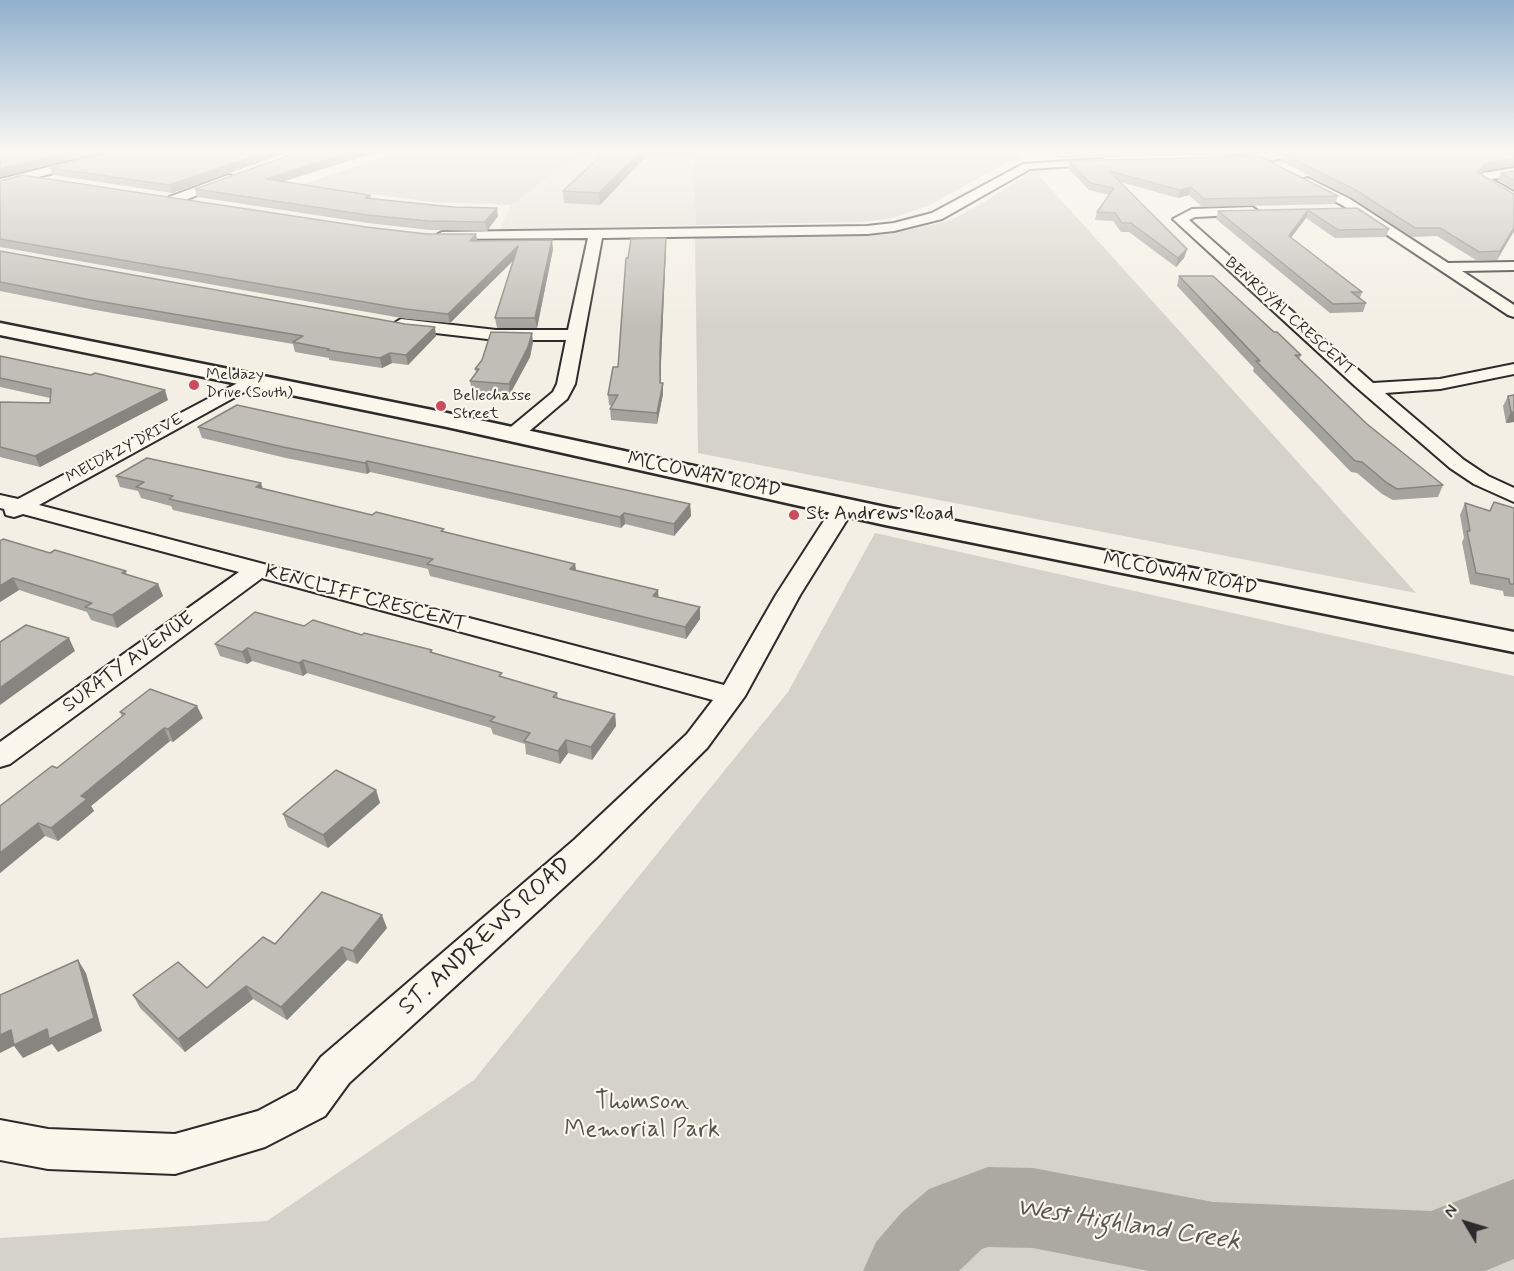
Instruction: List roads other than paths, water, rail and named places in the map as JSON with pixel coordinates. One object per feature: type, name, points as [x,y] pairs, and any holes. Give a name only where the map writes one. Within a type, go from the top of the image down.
[{"type":"main road","name":"MCCOWAN ROAD","points":[[0,329],[513,435],[844,507],[1514,642]]},
{"type":"street","points":[[429,236],[828,232],[894,226],[937,216],[949,209]]},
{"type":"street","points":[[1326,210],[1357,210],[1514,312]]},
{"type":"street","name":"BENROYAL CRESCENT","points":[[1270,211],[1192,213],[1180,219],[1369,389],[1457,464],[1481,480],[1514,496]]},
{"type":"street","points":[[513,435],[560,395],[569,374],[574,334],[595,236]]},
{"type":"street","points":[[1448,267],[1514,266]]},
{"type":"street","points":[[387,322],[444,331],[486,334],[574,334]]},
{"type":"street","points":[[1369,389],[1440,384],[1514,369]]},
{"type":"street","name":"MELDAZY DRIVE","points":[[0,517],[10,503],[251,381]]},
{"type":"street","name":"KENCLIFF CRESCENT","points":[[10,503],[731,696]]},
{"type":"street","name":"ST. ANDREWS ROAD","points":[[0,1140],[48,1149],[176,1154],[265,1128],[311,1103],[335,1070],[585,849],[696,741],[731,696],[788,595],[844,507]]},
{"type":"street","name":"SURATY AVENUE","points":[[0,757],[258,570]]},
{"type":"waterway","name":"West Highland Creek","points":[[905,1271],[931,1241],[957,1217],[988,1207],[1033,1208],[1213,1243],[1431,1252],[1514,1219]]},
{"type":"place","name":"Meldazy Drive (South)","points":[[194,385]]},
{"type":"place","name":"Bellechasse Street","points":[[441,406]]},
{"type":"place","name":"St. Andrews Road","points":[[794,515]]},
{"type":"park label","name":"Thomson Memorial Park","points":[[642,1117]]}]
